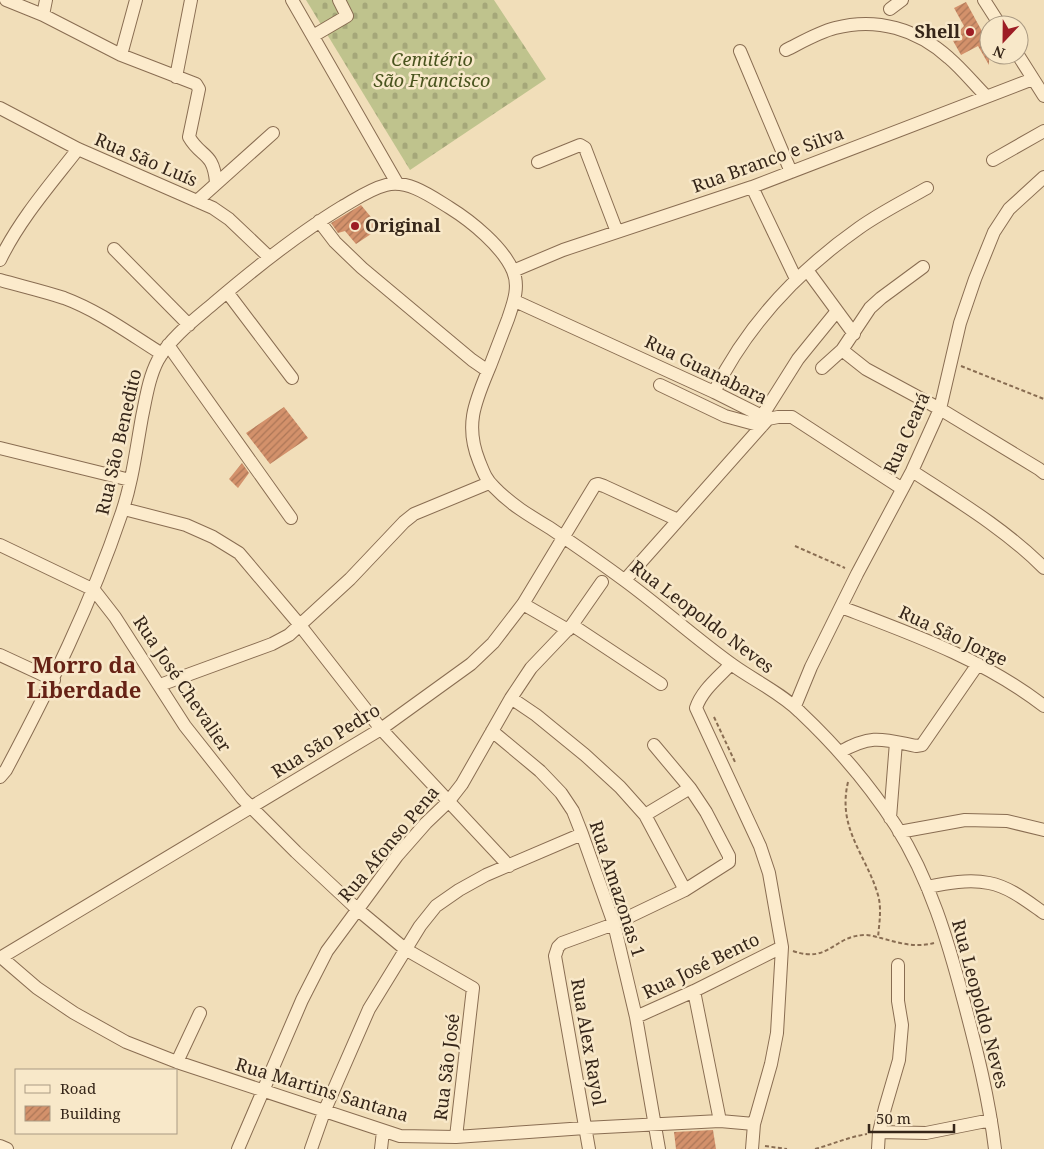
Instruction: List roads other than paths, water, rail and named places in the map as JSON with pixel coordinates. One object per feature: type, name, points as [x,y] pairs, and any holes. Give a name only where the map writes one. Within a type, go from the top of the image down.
[{"type":"street","points":[[6,0],[43,15],[121,55],[196,84],[199,89],[189,137],[212,161],[215,167],[216,182]]},
{"type":"street","points":[[43,15],[46,0]]},
{"type":"street","points":[[121,55],[136,0]]},
{"type":"street","points":[[176,77],[191,0]]},
{"type":"street","points":[[292,0],[397,183],[412,187],[460,215],[488,238],[513,271]]},
{"type":"street","points":[[313,36],[347,16],[339,0]]},
{"type":"street","points":[[890,9],[902,0]]},
{"type":"street","points":[[984,0],[994,15]]},
{"type":"street","points":[[786,50],[833,28],[858,23],[880,24],[904,30],[933,46],[948,57],[986,96]]},
{"type":"street","points":[[740,51],[791,172]]},
{"type":"street","points":[[1024,65],[1044,96]]},
{"type":"street","name":"Rua Branco e Silva","points":[[513,271],[562,250],[752,187],[1033,79]]},
{"type":"street","name":"Rua São Luís","points":[[0,108],[78,150],[213,208],[229,219],[269,257]]},
{"type":"street","points":[[993,160],[1044,131]]},
{"type":"street","points":[[196,201],[273,132]]},
{"type":"street","points":[[538,162],[580,145],[585,148],[617,232]]},
{"type":"street","points":[[0,260],[17,228],[78,150]]},
{"type":"street","name":"Rua Ceará","points":[[794,706],[857,574],[912,471],[940,409],[963,315],[994,232],[1009,208],[1044,177]]},
{"type":"street","name":"Rua São Benedito","points":[[2,771],[54,680],[94,590],[124,510],[147,392],[154,368],[165,350],[189,325],[227,292],[269,257],[319,221],[366,192],[382,185],[397,183]]},
{"type":"street","points":[[752,187],[796,279]]},
{"type":"street","points":[[714,392],[735,352],[796,279],[858,229],[927,188]]},
{"type":"street","points":[[319,221],[336,242],[362,268],[472,360],[488,371]]},
{"type":"street","points":[[114,249],[189,325]]},
{"type":"street","points":[[822,368],[842,350],[870,308],[923,267]]},
{"type":"street","points":[[808,270],[854,334]]},
{"type":"street","name":"Rua Leopoldo Neves","points":[[513,271],[516,285],[514,301],[488,371],[478,391],[473,416],[472,435],[476,455],[489,483],[517,507],[625,580],[732,664],[794,706],[840,752],[855,770],[899,832],[927,887],[947,939],[976,1048],[995,1149]]},
{"type":"street","points":[[0,280],[64,299],[165,350],[291,518]]},
{"type":"street","points":[[227,292],[292,378]]},
{"type":"street","name":"Rua Guanabara","points":[[514,301],[714,392],[764,421],[778,417],[792,417],[902,488]]},
{"type":"street","points":[[625,580],[764,421],[798,359],[837,310]]},
{"type":"street","points":[[842,350],[866,369],[1042,468]]},
{"type":"street","points":[[660,385],[725,416],[764,421]]},
{"type":"street","points":[[0,448],[130,480]]},
{"type":"street","points":[[912,471],[993,525],[1028,552],[1044,568]]},
{"type":"street","points":[[160,685],[272,644],[289,635],[350,580],[404,522],[414,514],[489,483]]},
{"type":"street","name":"Rua São Pedro","points":[[1,958],[381,728],[471,664],[493,643],[523,604],[593,487],[598,484],[604,486],[678,520]]},
{"type":"street","points":[[124,510],[186,525],[214,537],[239,553],[299,624],[381,728],[508,866]]},
{"type":"street","name":"Rua José Chevalier","points":[[0,546],[94,590],[160,685],[185,726],[242,798],[357,909],[405,949],[471,985],[474,992],[473,1001]]},
{"type":"street","name":"Rua Afonso Pena","points":[[238,1149],[302,1000],[326,952],[409,843],[448,802],[462,784],[511,698],[532,668],[570,628],[602,582]]},
{"type":"street","points":[[523,604],[570,628],[661,684]]},
{"type":"street","name":"Rua São Jorge","points":[[841,607],[935,644],[978,664],[1019,687],[1044,706]]},
{"type":"street","points":[[0,655],[54,680]]},
{"type":"street","points":[[732,664],[706,690],[696,708],[763,855],[769,872],[782,946],[777,1033],[772,1064],[751,1140]]},
{"type":"street","points":[[840,752],[865,740],[883,739],[916,746],[925,742],[978,664]]},
{"type":"street","points":[[511,698],[536,715],[585,755],[620,787],[645,815],[685,890]]},
{"type":"street","name":"Rua Amazonas 1","points":[[492,730],[540,771],[561,793],[573,811],[614,924],[636,1017],[659,1149]]},
{"type":"street","points":[[890,818],[896,742]]},
{"type":"street","points":[[614,924],[685,890],[729,862],[729,856],[706,812],[690,788],[654,745]]},
{"type":"street","points":[[645,815],[690,788]]},
{"type":"street","points":[[899,832],[965,820],[1007,821],[1044,830]]},
{"type":"street","points":[[312,1149],[324,1112],[369,1009],[405,949],[436,906],[486,875],[582,834]]},
{"type":"street","points":[[927,887],[961,881],[990,883],[1018,895],[1044,913]]},
{"type":"street","name":"Rua Alex Rayol","points":[[589,1149],[555,956],[558,947],[562,943],[614,924]]},
{"type":"street","name":"Rua José Bento","points":[[636,1017],[694,991],[782,946]]},
{"type":"street","name":"Rua Martins Santana","points":[[1,958],[37,988],[74,1013],[126,1042],[177,1062],[383,1132],[400,1136],[450,1141],[585,1128],[720,1121],[751,1140]]},
{"type":"street","points":[[878,1149],[879,1132],[899,1060],[902,1025],[898,1002],[898,965]]},
{"type":"street","points":[[694,991],[720,1121]]},
{"type":"street","name":"Rua São José","points":[[450,1141],[473,1001]]},
{"type":"street","points":[[177,1062],[200,1013]]},
{"type":"street","points":[[879,1132],[926,1133],[991,1120]]},
{"type":"street","points":[[381,1149],[383,1132]]},
{"type":"street","points":[[0,1146],[6,1149]]},
{"type":"place","name":"Shell","points":[[970,32]]},
{"type":"place","name":"Original","points":[[355,226]]},
{"type":"district","name":"Morro da Liberdade","points":[[84,678]]},
{"type":"park label","name":"Cemitério São Francisco","points":[[432,70]]}]
